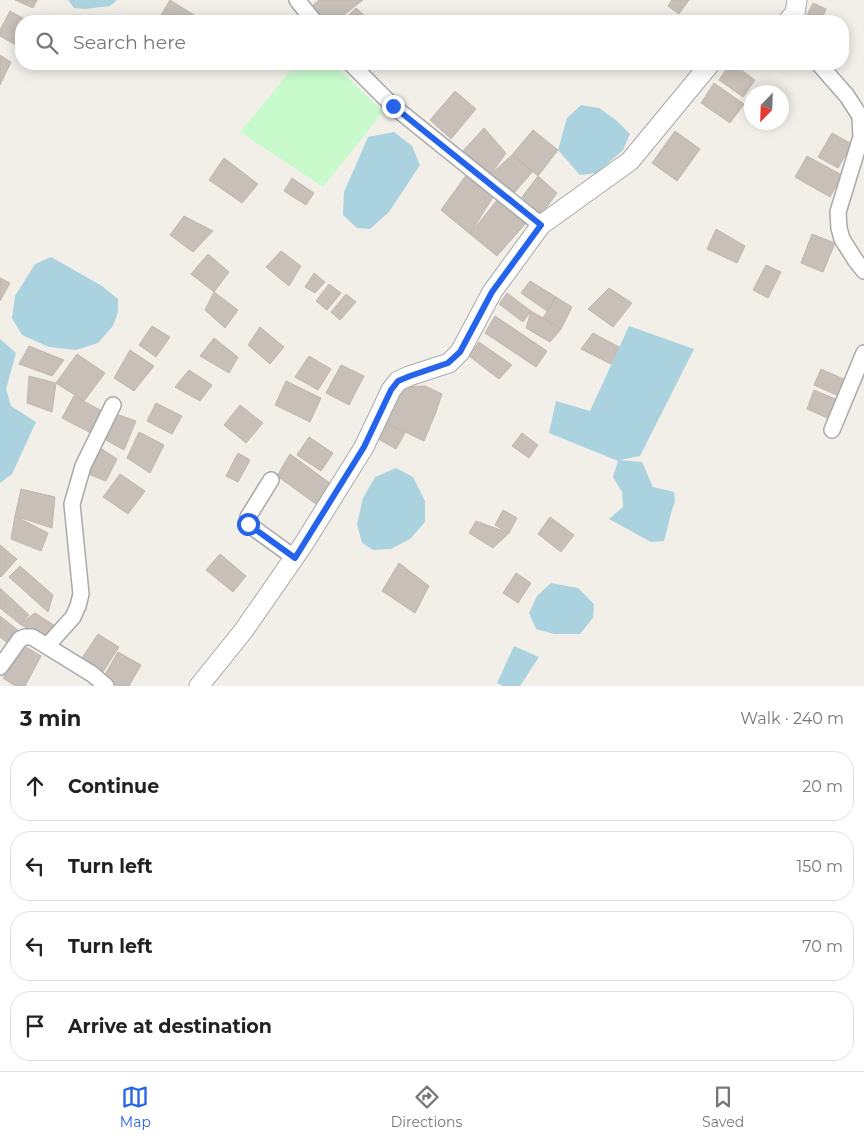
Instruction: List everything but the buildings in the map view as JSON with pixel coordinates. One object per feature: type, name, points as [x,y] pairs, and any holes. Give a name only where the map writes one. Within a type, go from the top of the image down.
[{"type":"street","points":[[297,0],[309,15]]},
{"type":"street","points":[[792,15],[798,0]]},
{"type":"street","points":[[357,70],[393,106],[541,225]]},
{"type":"street","points":[[200,686],[244,630],[295,558],[364,447],[391,390],[398,381],[448,363],[460,352],[492,292],[541,225],[630,161],[705,70]]},
{"type":"street","points":[[825,70],[848,96],[862,116],[861,137],[838,212],[842,239],[864,271]]},
{"type":"street","points":[[832,430],[864,353]]},
{"type":"street","points":[[47,646],[73,617],[78,606],[81,594],[72,504],[83,466],[113,405]]},
{"type":"street","points":[[271,480],[248,517],[248,524],[295,558]]},
{"type":"street","points":[[0,668],[20,638],[32,637],[92,674],[106,686]]},
{"type":"green space","points":[[291,70],[340,70],[383,112],[323,187],[240,132]]},
{"type":"water","points":[[68,0],[117,0],[110,6],[85,9],[74,8]]},
{"type":"water","points":[[581,105],[599,108],[617,121],[630,134],[623,150],[597,173],[580,175],[558,150],[567,118]]},
{"type":"water","points":[[394,132],[412,146],[420,165],[389,212],[370,229],[357,228],[343,215],[344,192],[368,137]]},
{"type":"water","points":[[51,257],[102,286],[118,299],[118,312],[113,326],[98,343],[76,350],[49,347],[22,335],[12,318],[15,296],[35,264]]},
{"type":"water","points":[[629,326],[694,349],[640,456],[620,460],[642,462],[653,487],[674,492],[675,501],[664,541],[651,542],[609,519],[623,507],[622,492],[613,477],[618,461],[549,433],[556,401],[590,411]]},
{"type":"water","points":[[0,339],[16,353],[6,389],[11,406],[36,422],[12,474],[0,483]]},
{"type":"water","points":[[396,468],[413,477],[425,501],[425,522],[410,539],[391,549],[373,550],[362,543],[357,524],[363,498],[375,477]]},
{"type":"water","points":[[551,583],[578,588],[594,604],[593,618],[580,634],[554,634],[536,629],[529,613],[537,596]]},
{"type":"water","points":[[514,646],[539,657],[520,686],[503,686],[497,683]]},
{"type":"route","points":[[248,524],[295,558],[364,447],[391,390],[398,381],[448,363],[460,352],[492,292],[541,225],[393,106]]}]
